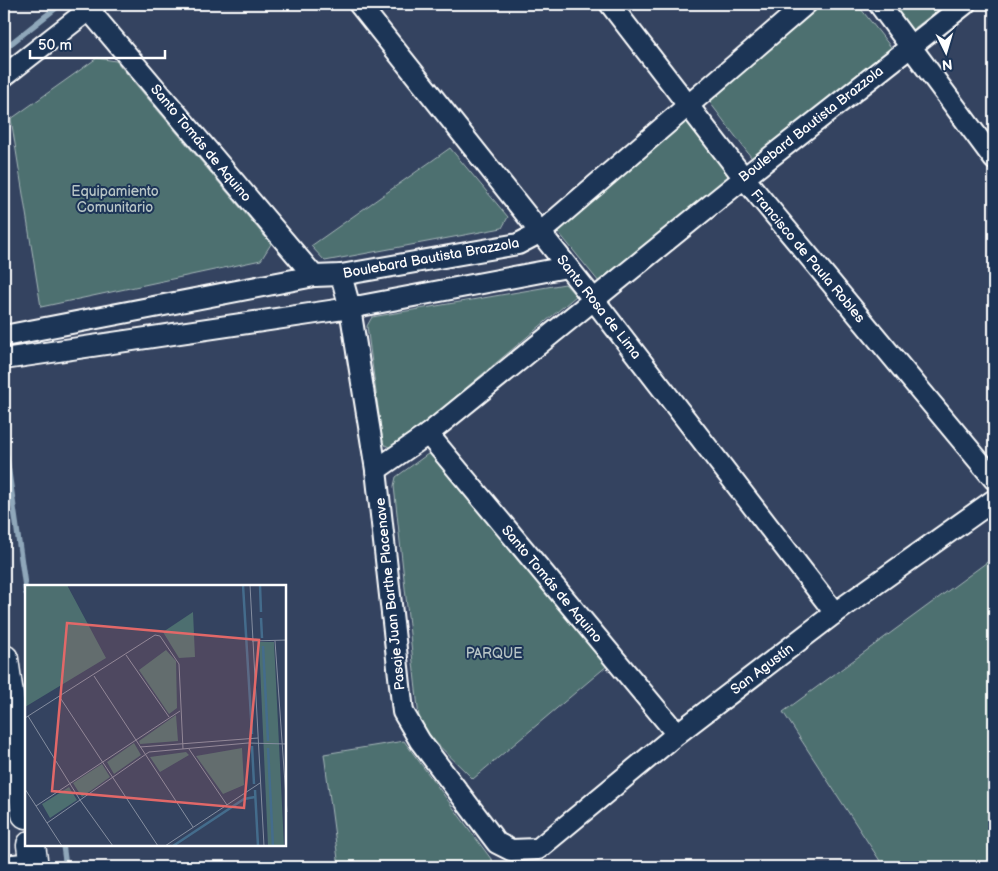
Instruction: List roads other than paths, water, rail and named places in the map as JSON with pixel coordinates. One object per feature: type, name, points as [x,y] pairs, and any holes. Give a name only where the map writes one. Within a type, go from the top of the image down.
[{"type":"main road","points":[[4,659],[25,807]]},
{"type":"street","name":"Santa Rosa de Lima","points":[[359,4],[541,232],[835,613]]},
{"type":"street","name":"Francisco de Paula Robles","points":[[610,4],[744,178],[994,479]]},
{"type":"street","name":"Boulebard Bautista Brazzola","points":[[4,336],[314,276],[341,275],[518,244],[541,232],[806,4]]},
{"type":"street","points":[[879,4],[994,159]]},
{"type":"street","name":"Boulebard Bautista Brazzola","points":[[376,470],[428,434],[744,178],[965,4]]},
{"type":"street","points":[[4,76],[92,7]]},
{"type":"street","name":"Santo Tomás de Aquino","points":[[92,7],[314,276]]},
{"type":"street","points":[[4,359],[350,308],[567,266]]},
{"type":"street","name":"Pasaje Juan Barthe Placenave","points":[[341,275],[350,308],[376,470],[403,712],[420,741],[497,844],[512,850],[538,849]]},
{"type":"street","name":"Santo Tomás de Aquino","points":[[428,434],[677,734]]},
{"type":"street","name":"San Agustín","points":[[538,849],[677,734],[835,613],[994,500]]},
{"type":"street","points":[[4,866],[33,858]]},
{"type":"waterway","points":[[4,49],[61,4]]},
{"type":"waterway","points":[[4,438],[25,586]]},
{"type":"waterway","points":[[63,846],[66,867]]},
{"type":"park label","name":"Equipamiento Comunitario","points":[[115,200]]},
{"type":"park label","name":"PARQUE","points":[[494,653]]}]
